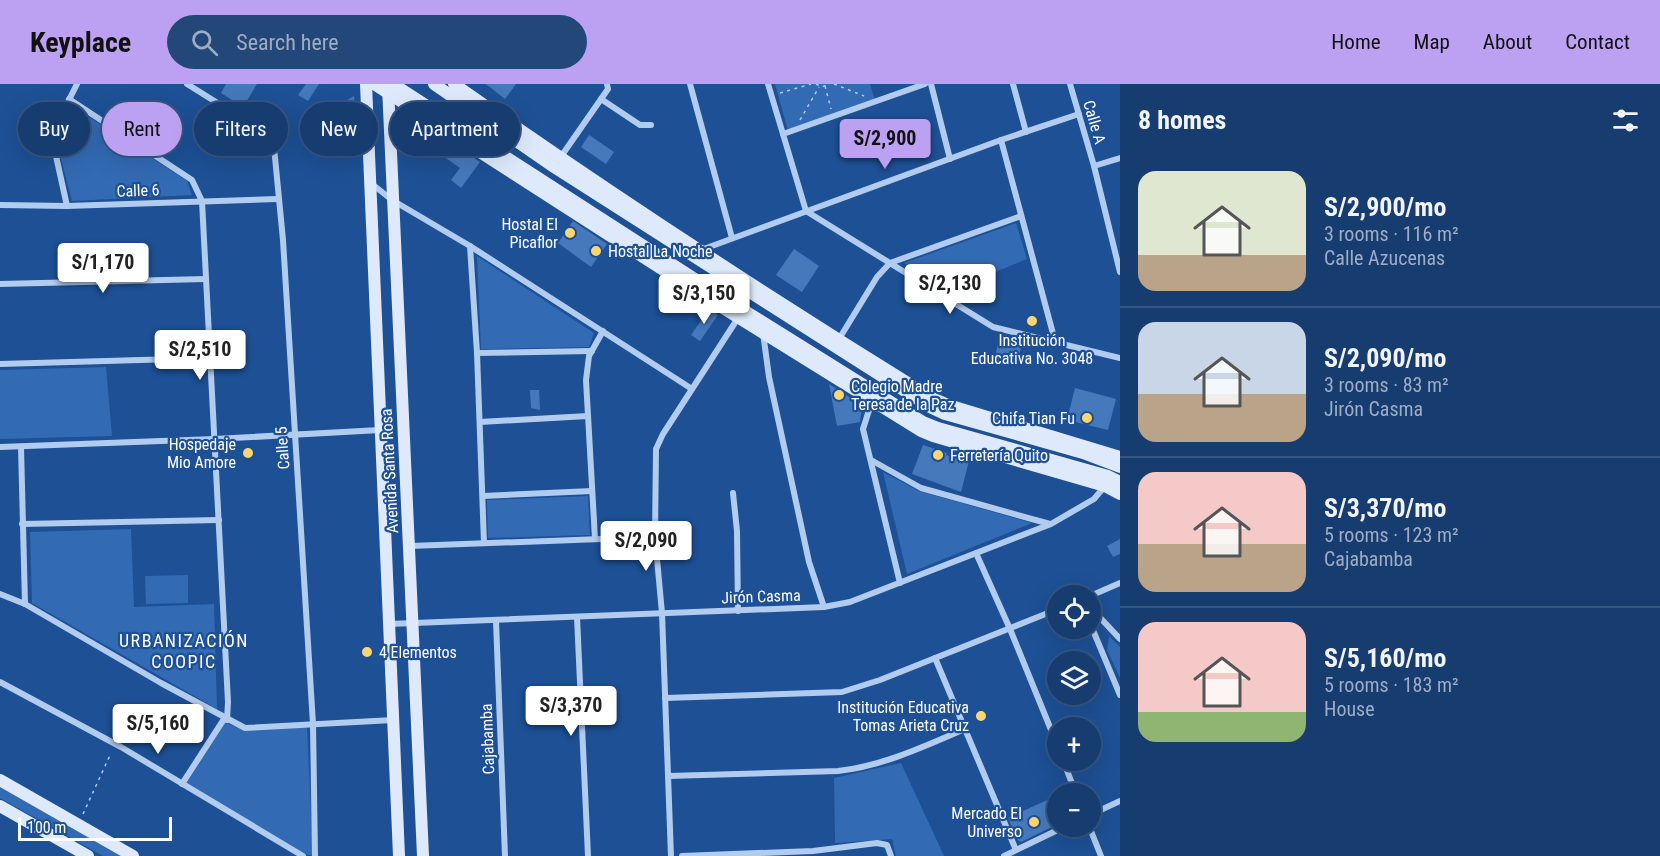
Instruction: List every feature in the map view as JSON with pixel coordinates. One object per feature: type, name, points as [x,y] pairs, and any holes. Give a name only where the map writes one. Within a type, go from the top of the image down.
[{"type":"main road","name":"Avenida Santa Rosa","points":[[366,84],[399,856]]},
{"type":"main road","points":[[374,84],[389,87],[923,422],[1108,476],[1120,482]]},
{"type":"main road","points":[[434,84],[554,167],[934,410],[1083,453],[1120,467]]},
{"type":"main road","points":[[454,84],[560,158],[699,250],[943,404],[1120,457]]},
{"type":"main road","name":"Avenida Santa Rosa","points":[[389,87],[392,200],[423,856]]},
{"type":"main road","points":[[389,87],[710,300],[921,431],[1105,486],[1120,495]]},
{"type":"main road","points":[[710,300],[732,303]]},
{"type":"main road","points":[[795,311],[807,330]]},
{"type":"main road","points":[[1064,439],[1083,453]]},
{"type":"main road","points":[[966,445],[990,443]]},
{"type":"main road","points":[[0,780],[133,856]]},
{"type":"main road","points":[[0,806],[73,853],[88,856]]},
{"type":"street","points":[[67,206],[56,156],[57,124],[77,84]]},
{"type":"street","name":"Calle 5","points":[[187,84],[269,135],[274,147],[283,240],[313,724],[315,856]]},
{"type":"street","points":[[560,158],[608,88],[607,84]]},
{"type":"street","points":[[690,84],[732,238]]},
{"type":"street","points":[[768,84],[806,211],[993,327],[1120,358]]},
{"type":"street","points":[[783,134],[925,84]]},
{"type":"street","points":[[931,84],[950,159]]},
{"type":"street","points":[[1013,84],[1026,132]]},
{"type":"street","name":"Calle A","points":[[1070,84],[1094,166],[1120,272]]},
{"type":"street","points":[[69,99],[192,180],[202,201],[228,702],[226,719],[182,784]]},
{"type":"street","points":[[601,99],[640,125],[651,125]]},
{"type":"street","points":[[699,250],[1001,140],[1079,114]]},
{"type":"street","points":[[1001,140],[1055,341]]},
{"type":"street","points":[[1094,166],[1120,158]]},
{"type":"street","points":[[371,183],[392,200],[470,246],[692,389]]},
{"type":"street","name":"Calle 6","points":[[0,205],[67,206],[278,199]]},
{"type":"street","points":[[838,339],[877,277],[890,262],[1021,216]]},
{"type":"street","points":[[470,246],[477,353],[484,543]]},
{"type":"street","points":[[0,284],[206,279]]},
{"type":"street","points":[[671,856],[662,613],[656,537],[656,449],[663,434],[738,317]]},
{"type":"street","points":[[595,539],[586,380],[589,356],[603,332]]},
{"type":"street","points":[[763,333],[769,377],[809,562],[824,608]]},
{"type":"street","points":[[477,353],[592,351]]},
{"type":"street","points":[[0,364],[211,358]]},
{"type":"street","points":[[872,401],[863,429],[900,583]]},
{"type":"street","points":[[480,422],[588,416]]},
{"type":"street","points":[[0,447],[380,430]]},
{"type":"street","points":[[21,447],[25,604]]},
{"type":"street","points":[[871,460],[921,488],[1051,524]]},
{"type":"street","name":"Jirón Casma","points":[[389,624],[824,608],[850,602],[1051,524],[1094,498],[1105,486]]},
{"type":"street","points":[[483,496],[592,491]]},
{"type":"street","points":[[733,493],[737,531],[738,611]]},
{"type":"street","points":[[22,524],[219,520]]},
{"type":"street","points":[[410,546],[656,537]]},
{"type":"street","points":[[976,553],[1047,720]]},
{"type":"street","points":[[1101,591],[1120,583]]},
{"type":"street","points":[[0,594],[25,604],[245,728],[394,720]]},
{"type":"street","points":[[665,698],[842,692],[1047,614]]},
{"type":"street","points":[[577,617],[588,856]]},
{"type":"street","points":[[1101,619],[1120,639]]},
{"type":"street","name":"Cajabamba","points":[[496,621],[505,856]]},
{"type":"street","points":[[1097,639],[1120,695]]},
{"type":"street","points":[[935,658],[1016,850]]},
{"type":"street","points":[[0,682],[115,744],[303,856]]},
{"type":"street","points":[[668,776],[838,771],[863,768],[888,761],[965,729]]},
{"type":"street","points":[[1101,810],[1120,801]]},
{"type":"street","points":[[1004,856],[1047,835]]},
{"type":"street","points":[[1093,837],[1101,856]]},
{"type":"street","points":[[682,856],[814,854],[882,843],[889,847],[891,856]]},
{"type":"path","points":[[780,93],[811,84]]},
{"type":"path","points":[[816,84],[819,87],[825,87],[828,84]]},
{"type":"path","points":[[834,84],[863,96]]},
{"type":"path","points":[[799,120],[819,87]]},
{"type":"path","points":[[825,87],[833,114]]},
{"type":"path","points":[[78,825],[115,744]]},
{"type":"shaded area","points":[[775,84],[870,84],[875,100],[788,131]]},
{"type":"shaded area","points":[[90,117],[102,125],[102,156],[149,156],[187,181],[192,195],[72,201],[60,156],[90,156]]},
{"type":"shaded area","points":[[1016,223],[1027,259],[948,291],[904,263]]},
{"type":"shaded area","points":[[477,256],[594,333],[589,347],[481,349]]},
{"type":"shaded area","points":[[106,367],[112,436],[0,439],[0,370]]},
{"type":"shaded area","points":[[883,472],[919,491],[1032,523],[907,574]]},
{"type":"shaded area","points":[[588,496],[590,535],[488,538],[487,500]]},
{"type":"shaded area","points":[[131,529],[134,607],[214,604],[217,709],[32,603],[30,532]]},
{"type":"shaded area","points":[[188,575],[188,603],[146,604],[145,576]]},
{"type":"shaded area","points":[[1109,636],[1120,647],[1120,678],[1107,650]]},
{"type":"shaded area","points":[[225,722],[244,731],[307,727],[313,856],[298,852],[186,784]]},
{"type":"shaded area","points":[[901,763],[944,856],[896,856],[892,839],[835,843],[834,778]]},
{"type":"shaded area","points":[[0,786],[125,856],[103,856],[0,798]]},
{"type":"building","points":[[226,84],[257,84],[246,102],[235,102],[221,93]]},
{"type":"building","points":[[306,84],[319,84],[308,101],[298,95]]},
{"type":"building","points":[[486,84],[516,84],[505,99]]},
{"type":"building","points":[[354,96],[355,102],[344,102]]},
{"type":"building","points":[[589,135],[614,152],[606,164],[581,147]]},
{"type":"building","points":[[443,156],[471,156],[480,162],[461,188],[451,180],[460,168]]},
{"type":"building","points":[[573,221],[607,244],[591,267],[558,243]]},
{"type":"building","points":[[794,249],[819,266],[802,292],[776,275]]},
{"type":"building","points":[[709,309],[718,315],[700,341],[691,335]]},
{"type":"building","points":[[998,343],[1021,347],[1018,362],[995,358]]},
{"type":"building","name":"Colegio Madre Teresa de la Paz","points":[[829,384],[862,405],[860,422],[837,426]]},
{"type":"building","points":[[1075,388],[1116,399],[1108,430],[1067,420]]},
{"type":"building","points":[[530,390],[539,390],[540,410],[531,408]]},
{"type":"building","points":[[923,445],[947,453],[946,455],[969,461],[961,492],[912,474]]},
{"type":"building","points":[[1120,539],[1120,554],[1113,557],[1107,546]]},
{"type":"building","name":"Mercado El Universo","points":[[1047,800],[1047,829],[1021,842],[1008,818]]},
{"type":"place","name":"Hostal El Picaflor","points":[[570,233]]},
{"type":"place","name":"Hostal La Noche","points":[[596,251]]},
{"type":"place","name":"Institución Educativa No. 3048","points":[[1032,321]]},
{"type":"place","name":"Colegio Madre Teresa de la Paz","points":[[839,395]]},
{"type":"place","name":"Chifa Tian Fu","points":[[1087,418]]},
{"type":"place","name":"Hospedaje Mio Amore","points":[[248,453]]},
{"type":"place","name":"Ferretería Quito","points":[[938,455]]},
{"type":"place","name":"4 Elementos","points":[[367,652]]},
{"type":"place","name":"Institución Educativa Tomas Arieta Cruz","points":[[981,716]]},
{"type":"place","name":"Mercado El Universo","points":[[1034,822]]},
{"type":"district","name":"URBANIZACIÓN COOPIC","points":[[184,651]]}]
